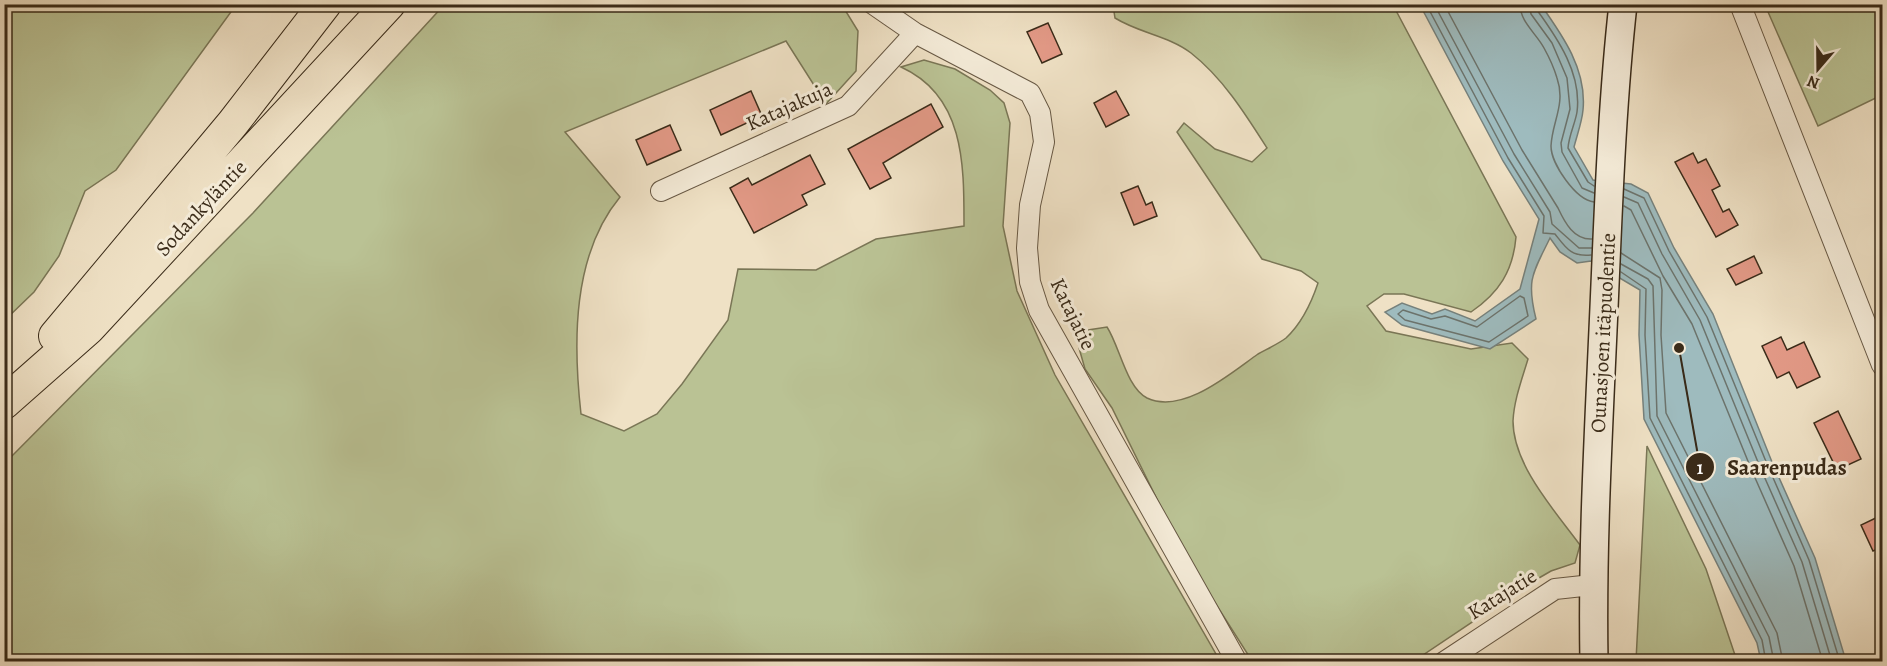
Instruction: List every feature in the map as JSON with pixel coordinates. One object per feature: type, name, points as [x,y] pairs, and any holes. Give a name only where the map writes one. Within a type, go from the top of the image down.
[{"type":"highway","name":"Sodankyläntie","points":[[4,401],[233,123],[326,4]]},
{"type":"highway","name":"Sodankyläntie","points":[[4,401],[89,328],[389,4]]},
{"type":"main road","name":"Ounasjoen itäpuolentie","points":[[1594,662],[1592,585],[1599,413],[1614,91],[1623,4]]},
{"type":"street","name":"Katajatie","points":[[873,4],[915,33],[1029,93],[1040,112],[1044,142],[1030,205],[1027,249],[1030,282],[1039,310],[1237,662]]},
{"type":"street","points":[[1740,4],[1882,365]]},
{"type":"street","name":"Katajakuja","points":[[661,191],[848,106],[915,33]]},
{"type":"street","name":"Katajatie","points":[[1444,662],[1554,589],[1592,585]]},
{"type":"green space","points":[[5,4],[236,5],[116,170],[85,191],[59,256],[34,292],[5,320]]},
{"type":"green space","points":[[444,5],[842,5],[858,31],[856,71],[826,104],[786,41],[565,132],[620,197],[604,220],[584,272],[577,329],[577,358],[581,414],[624,431],[657,414],[682,384],[728,320],[738,269],[816,270],[876,239],[964,226],[961,157],[949,114],[938,96],[922,80],[901,67],[924,60],[955,69],[990,90],[1004,103],[1010,123],[1003,226],[1017,291],[1055,375],[1220,661],[5,661],[5,463],[253,213]]},
{"type":"green space","points":[[1113,5],[1393,5],[1516,237],[1512,260],[1503,280],[1481,305],[1471,312],[1404,294],[1384,294],[1367,306],[1386,331],[1471,349],[1512,343],[1528,359],[1515,405],[1513,421],[1515,438],[1520,454],[1537,487],[1580,545],[1575,563],[1551,571],[1532,582],[1414,661],[1252,661],[1184,554],[1112,408],[1085,369],[1079,348],[1088,330],[1107,327],[1129,376],[1140,393],[1147,398],[1161,402],[1191,397],[1221,381],[1258,354],[1286,338],[1305,312],[1318,283],[1301,271],[1262,259],[1177,132],[1184,123],[1215,149],[1252,162],[1267,148],[1233,98],[1203,63],[1191,53],[1173,42],[1115,18]]},
{"type":"green space","points":[[1765,5],[1882,5],[1882,95],[1818,126]]},
{"type":"green space","points":[[1647,446],[1706,569],[1737,661],[1636,661]]},
{"type":"water","points":[[1420,5],[1541,5],[1565,41],[1577,67],[1583,95],[1581,124],[1574,147],[1593,180],[1631,184],[1648,193],[1674,248],[1713,314],[1772,462],[1815,558],[1846,661],[1761,661],[1757,643],[1644,419],[1639,335],[1640,290],[1591,261],[1577,263],[1560,252],[1550,238],[1533,277],[1532,294],[1536,319],[1490,349],[1402,325],[1385,312],[1402,303],[1432,314],[1445,309],[1475,321],[1520,289],[1539,219],[1503,161]]},
{"type":"building","points":[[1048,23],[1062,54],[1042,63],[1027,32]]},
{"type":"building","points":[[751,91],[762,116],[721,135],[710,110]]},
{"type":"building","points":[[1116,91],[1129,115],[1106,127],[1094,103]]},
{"type":"building","points":[[931,104],[943,127],[883,163],[891,178],[870,189],[848,149]]},
{"type":"building","points":[[670,125],[681,150],[647,165],[636,140]]},
{"type":"building","points":[[1693,153],[1698,163],[1706,159],[1720,186],[1712,190],[1723,212],[1729,209],[1738,225],[1716,237],[1675,162]]},
{"type":"building","points":[[810,155],[825,184],[802,195],[807,205],[754,233],[730,188],[748,178],[752,185]]},
{"type":"building","points":[[1138,186],[1146,205],[1152,202],[1157,216],[1134,225],[1121,193]]},
{"type":"building","points":[[1754,256],[1762,273],[1736,285],[1727,269]]},
{"type":"building","points":[[1781,337],[1787,350],[1804,342],[1820,377],[1797,388],[1789,372],[1777,378],[1762,346]]},
{"type":"building","points":[[1838,411],[1861,459],[1837,470],[1814,423]]},
{"type":"building","points":[[1882,515],[1882,547],[1873,551],[1861,525]]},
{"type":"place","name":"Saarenpudas","points":[[1679,348]]}]
